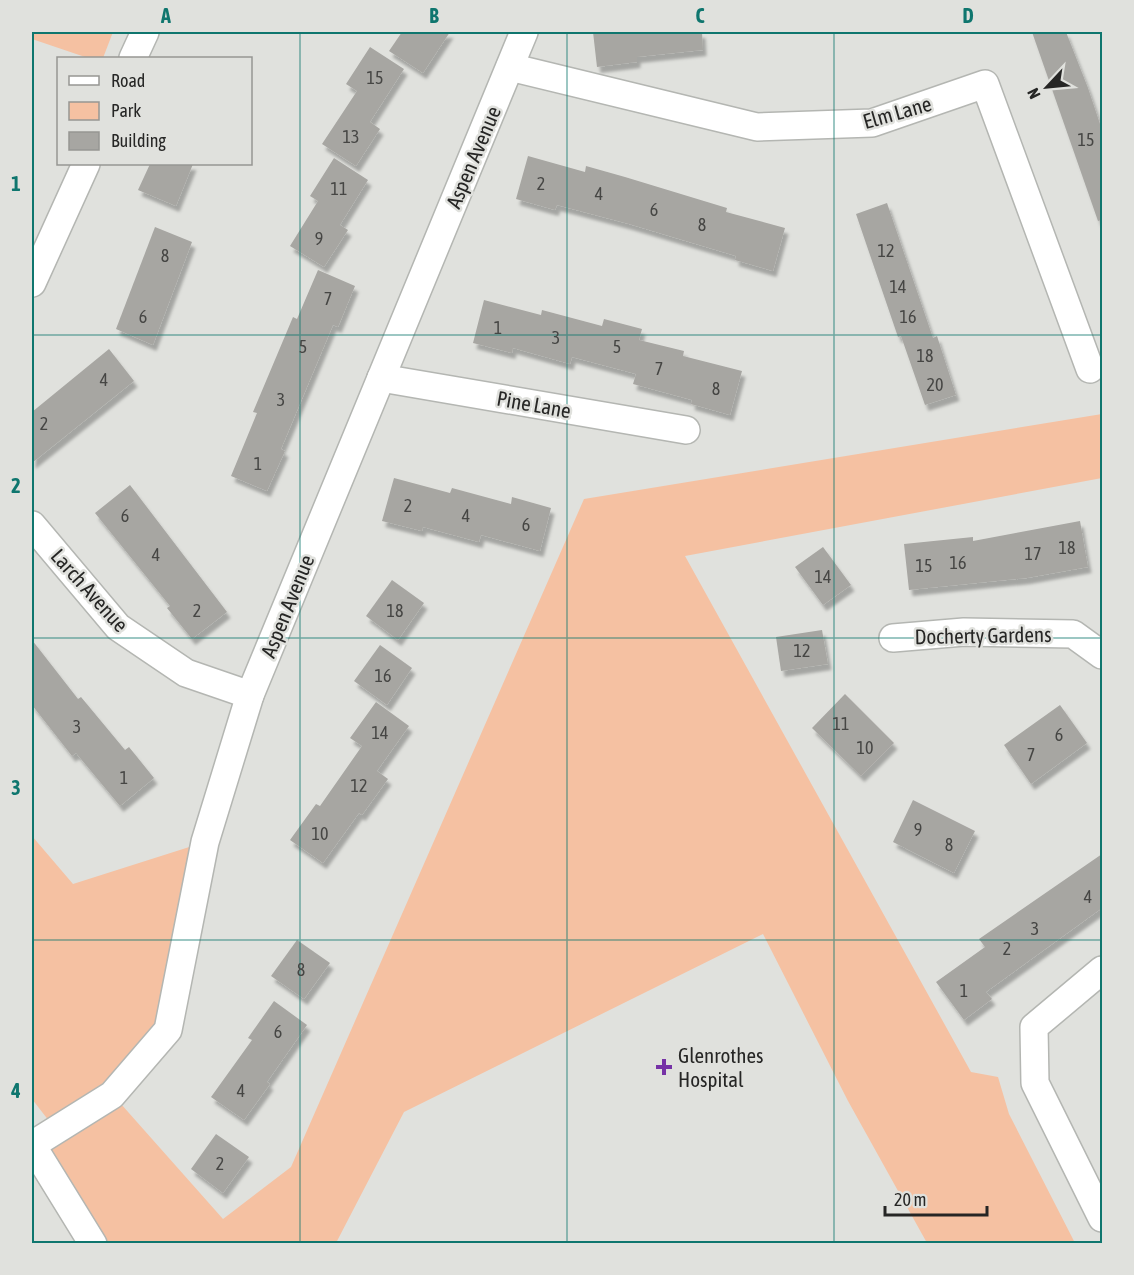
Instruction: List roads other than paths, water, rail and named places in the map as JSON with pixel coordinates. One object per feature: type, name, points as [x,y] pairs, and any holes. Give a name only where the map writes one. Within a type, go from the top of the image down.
[{"type":"street","points":[[134,57],[146,32]]},
{"type":"street","name":"Aspen Avenue","points":[[32,1145],[112,1095],[168,1030],[205,842],[250,695],[524,32]]},
{"type":"street","name":"Elm Lane","points":[[510,67],[757,127],[872,123],[985,84],[1090,369]]},
{"type":"street","points":[[32,283],[86,165]]},
{"type":"street","name":"Pine Lane","points":[[381,378],[686,430]]},
{"type":"street","name":"Larch Avenue","points":[[32,525],[118,627],[186,673],[250,695]]},
{"type":"street","name":"Docherty Gardens","points":[[893,638],[964,632],[1073,634],[1102,655]]},
{"type":"street","points":[[1102,970],[1034,1027],[1035,1083],[1102,1218]]},
{"type":"street","points":[[32,1145],[93,1244]]},
{"type":"place","name":"Glenrothes Hospital","points":[[664,1067]]}]
